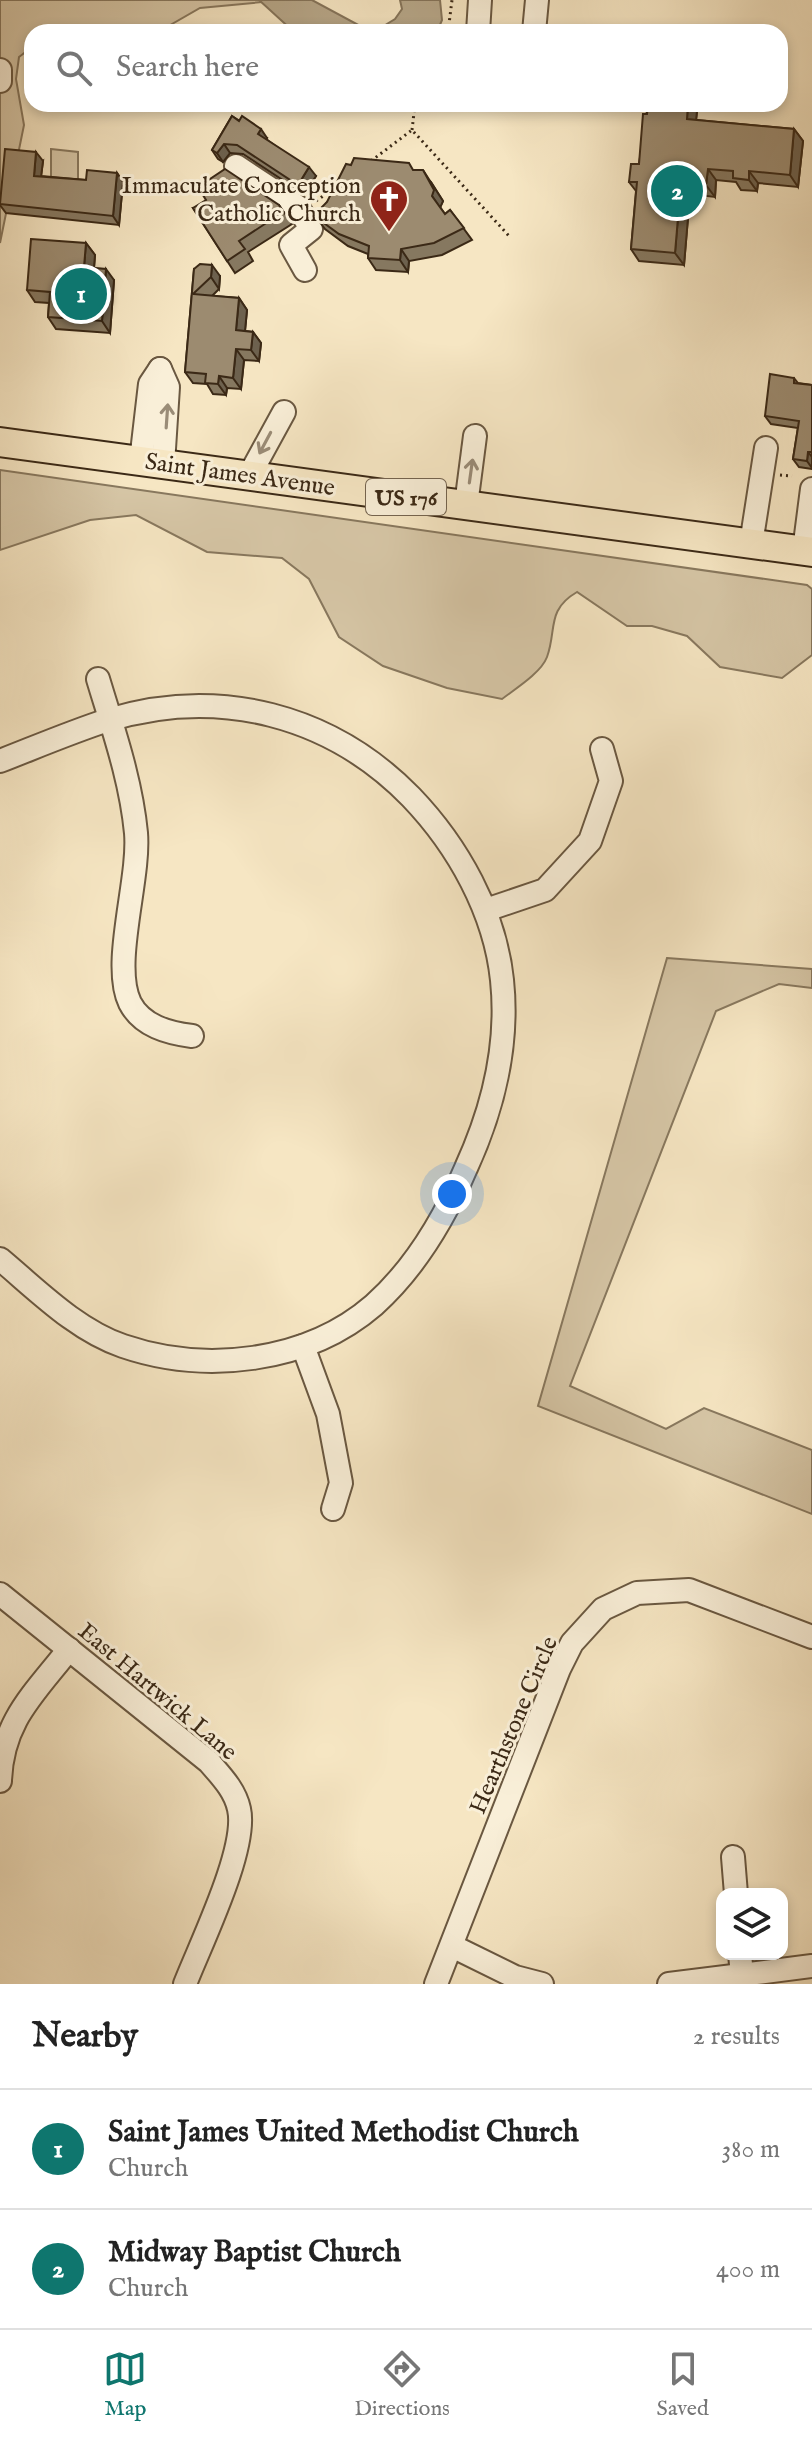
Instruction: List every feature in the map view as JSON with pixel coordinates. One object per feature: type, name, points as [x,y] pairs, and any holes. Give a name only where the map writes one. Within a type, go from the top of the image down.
[{"type":"main road","name":"Saint James Avenue","points":[[0,442],[808,552]]},
{"type":"street","points":[[478,24],[480,0]]},
{"type":"street","points":[[535,24],[537,0]]},
{"type":"street","points":[[0,70],[0,81]]},
{"type":"street","points":[[236,166],[300,210],[311,229],[291,245],[305,270]]},
{"type":"street","points":[[249,476],[284,412]]},
{"type":"street","points":[[466,505],[475,436]]},
{"type":"street","points":[[751,544],[766,448]]},
{"type":"street","points":[[808,552],[812,489]]},
{"type":"street","points":[[98,679],[125,770],[136,832],[137,866],[124,966],[130,1003],[160,1032],[192,1036]]},
{"type":"street","points":[[0,761],[110,720],[154,710],[259,709],[315,728],[382,768],[441,829],[486,910],[502,979],[503,1050],[486,1123],[440,1220],[410,1264],[375,1304],[344,1325],[303,1346],[241,1360],[194,1362],[119,1345],[49,1301],[0,1259]]},
{"type":"street","points":[[486,910],[545,890],[590,841],[611,781],[602,749]]},
{"type":"street","points":[[303,1346],[328,1414],[341,1483],[333,1509]]},
{"type":"street","name":"Hearthstone Circle","points":[[436,1984],[559,1669],[572,1643],[603,1609],[637,1593],[689,1590],[812,1637]]},
{"type":"street","name":"East Hartwick Lane","points":[[0,1594],[209,1762],[229,1785],[239,1806],[242,1835],[185,1984]]},
{"type":"street","points":[[0,1781],[1,1759],[13,1720],[69,1649]]},
{"type":"street","points":[[733,1857],[736,1888]]},
{"type":"street","points":[[452,1946],[515,1977],[542,1984]]},
{"type":"street","points":[[669,1984],[741,1965],[812,1966]]},
{"type":"path","points":[[449,24],[452,0]]},
{"type":"path","points":[[362,167],[412,130],[414,112]]},
{"type":"path","points":[[412,130],[510,237]]},
{"type":"path","points":[[300,210],[308,200],[312,204],[337,186]]},
{"type":"shaded area","points":[[0,0],[284,0],[200,8],[172,24],[24,24],[24,53],[19,57],[16,79],[24,125],[0,243]]},
{"type":"shaded area","points":[[259,0],[312,0],[356,24],[285,24]]},
{"type":"shaded area","points":[[400,0],[440,0],[440,24],[387,24],[402,9]]},
{"type":"shaded area","points":[[51,149],[78,152],[78,185],[51,181]]},
{"type":"shaded area","points":[[0,470],[807,585],[812,589],[812,655],[782,678],[720,667],[687,636],[652,626],[627,626],[577,592],[567,599],[557,613],[544,663],[520,686],[502,699],[447,688],[383,666],[339,637],[309,579],[282,558],[207,552],[136,515],[90,520],[0,550]]},
{"type":"shaded area","points":[[667,958],[812,969],[812,988],[779,984],[716,1011],[570,1386],[666,1429],[704,1408],[812,1450],[812,1514],[538,1406]]},
{"type":"building","points":[[687,112],[687,119],[794,129],[790,175],[749,171],[749,180],[733,178],[733,171],[708,169],[706,185],[681,182],[675,253],[631,249],[637,182],[629,182],[631,164],[639,164],[643,114]]},
{"type":"building","points":[[232,116],[239,121],[242,116],[261,129],[258,134],[309,167],[298,185],[237,145],[224,144],[217,153],[212,150]]},
{"type":"building","points":[[5,149],[36,152],[34,176],[86,180],[87,170],[117,173],[113,216],[0,204]]},
{"type":"building","points":[[354,158],[409,163],[413,170],[423,170],[434,190],[432,196],[445,214],[450,210],[464,228],[434,243],[401,249],[400,260],[368,258],[369,246],[339,234],[317,218],[316,213],[327,202],[346,164],[351,165]]},
{"type":"building","points":[[225,169],[279,205],[283,212],[239,241],[245,249],[227,261],[193,208],[206,200],[198,187]]},
{"type":"building","points":[[31,239],[86,243],[84,267],[106,269],[102,321],[48,317],[50,292],[27,290]]},
{"type":"building","points":[[200,264],[212,265],[211,277],[193,294],[239,298],[236,330],[253,332],[251,350],[236,349],[233,378],[219,376],[218,384],[205,383],[206,374],[185,372],[194,269]]},
{"type":"building","points":[[770,374],[794,378],[794,383],[812,385],[812,452],[808,452],[807,461],[793,459],[799,421],[765,416]]},
{"type":"place","name":"Midway Baptist Church","points":[[677,191]]},
{"type":"place","name":"Immaculate Conception Catholic Church","points":[[389,233]]},
{"type":"place","name":"Saint James United Methodist Church","points":[[81,294]]}]
